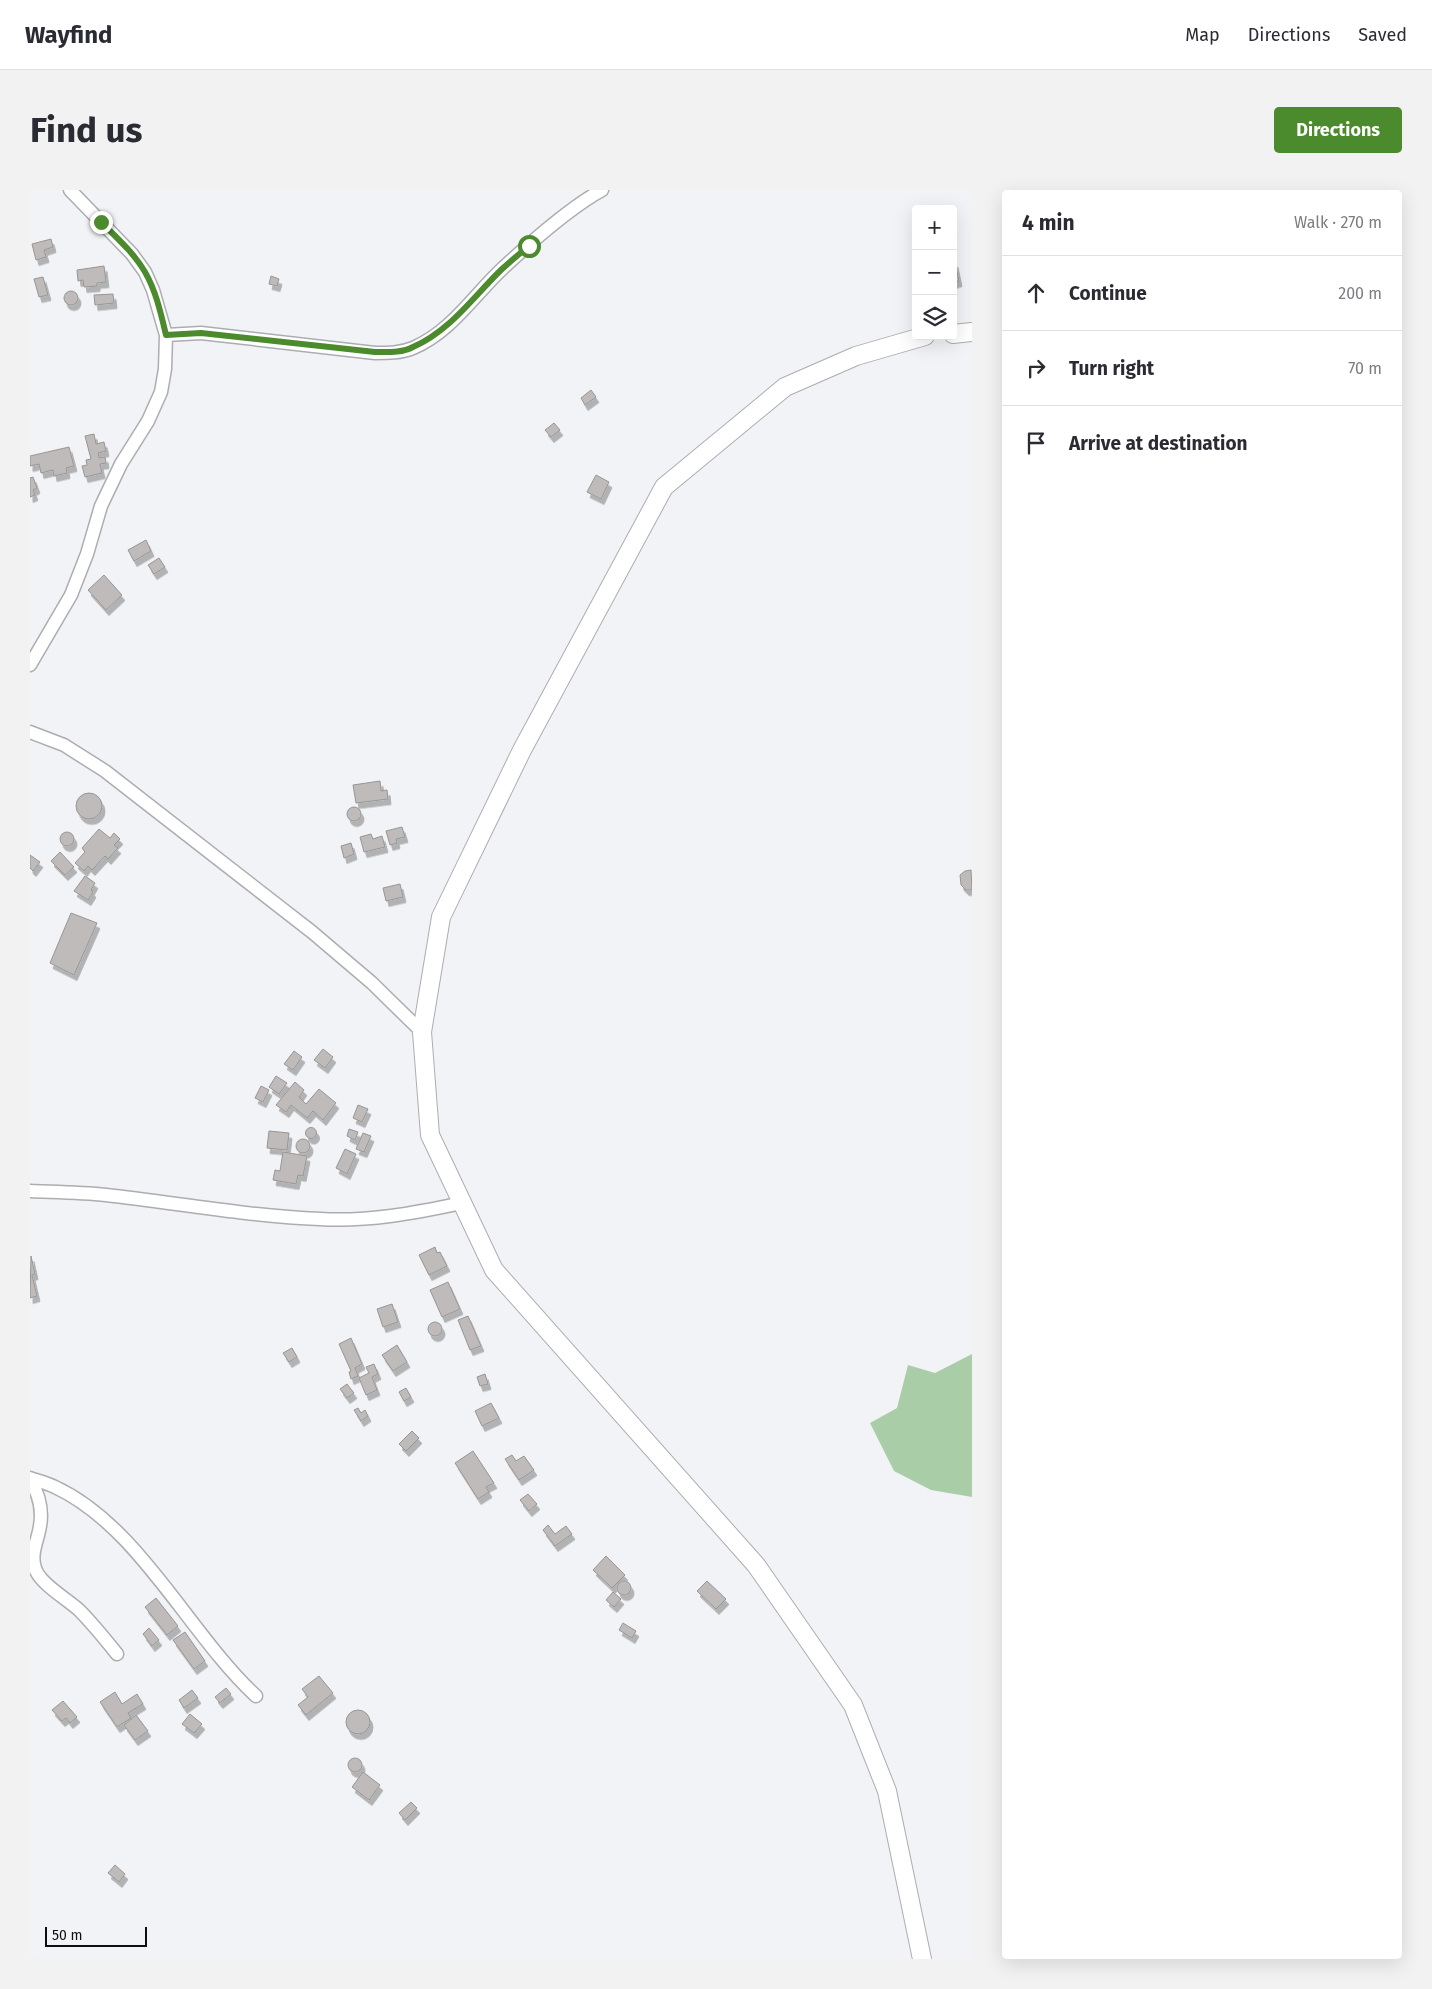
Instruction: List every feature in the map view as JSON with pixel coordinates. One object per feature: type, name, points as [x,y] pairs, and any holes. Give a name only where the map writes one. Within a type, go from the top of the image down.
[{"type":"main road","points":[[957,334],[972,332]]},
{"type":"main road","points":[[912,340],[856,356],[785,387],[664,486],[522,750],[441,917],[422,1032],[430,1135],[494,1270],[756,1565],[853,1705],[887,1791],[922,1959]]},
{"type":"street","points":[[30,665],[72,596],[103,500],[121,464],[148,421],[161,392],[166,335],[161,314],[145,272],[132,254],[70,190]]},
{"type":"street","points":[[166,335],[201,333],[375,352],[392,352],[412,348],[431,338],[464,310],[503,268],[566,216],[602,190]]},
{"type":"street","points":[[30,732],[64,745],[106,771],[312,932],[372,983],[422,1032]]},
{"type":"street","points":[[30,1191],[104,1195],[198,1208],[321,1220],[378,1218],[417,1213],[462,1203]]},
{"type":"street","points":[[30,1478],[42,1509],[40,1527],[34,1549],[33,1561],[35,1570],[43,1580],[79,1610],[117,1654]]},
{"type":"street","points":[[30,1478],[55,1486],[74,1497],[114,1530],[138,1556],[235,1675],[256,1696]]},
{"type":"green space","points":[[972,1354],[972,1497],[931,1490],[894,1471],[870,1423],[897,1408],[908,1365],[935,1373]]},
{"type":"building","points":[[51,239],[53,247],[44,250],[46,257],[36,260],[32,244]]},
{"type":"building","points":[[104,266],[106,282],[97,283],[97,286],[84,287],[83,280],[78,281],[77,270]]},
{"type":"building","points":[[271,276],[279,279],[277,286],[269,284]]},
{"type":"building","points":[[43,277],[48,295],[39,297],[34,279]]},
{"type":"building","points":[[68,291],[74,291],[78,298],[74,305],[68,305],[64,301],[64,295]]},
{"type":"building","points":[[113,294],[114,303],[95,305],[94,295]]},
{"type":"building","points":[[591,390],[596,397],[585,405],[581,398]]},
{"type":"building","points":[[554,423],[560,430],[551,437],[545,430]]},
{"type":"building","points":[[94,434],[96,444],[104,442],[106,451],[98,453],[99,458],[105,457],[106,463],[100,464],[102,473],[85,477],[82,466],[87,465],[86,460],[91,459],[85,436]]},
{"type":"building","points":[[69,447],[74,466],[66,468],[67,473],[54,476],[53,470],[41,473],[39,464],[30,466],[30,456]]},
{"type":"building","points":[[596,475],[609,482],[601,499],[587,492]]},
{"type":"building","points":[[33,477],[37,488],[33,490],[35,495],[30,497],[30,478]]},
{"type":"building","points":[[146,540],[151,551],[134,561],[128,550]]},
{"type":"building","points":[[159,558],[165,567],[154,574],[148,565]]},
{"type":"building","points":[[104,575],[122,595],[106,610],[88,590]]},
{"type":"building","points":[[380,781],[381,791],[387,790],[388,799],[356,803],[353,785]]},
{"type":"building","points":[[89,793],[98,797],[102,806],[98,815],[89,819],[80,815],[76,806],[80,797]]},
{"type":"building","points":[[351,807],[357,807],[361,814],[357,821],[351,821],[347,817],[347,811]]},
{"type":"building","points":[[402,827],[405,837],[396,839],[397,843],[390,845],[386,831]]},
{"type":"building","points":[[99,829],[110,838],[114,833],[120,839],[114,845],[118,848],[108,859],[105,856],[92,870],[88,866],[84,871],[75,863],[85,852],[82,848]]},
{"type":"building","points":[[64,832],[70,832],[74,839],[70,846],[64,846],[60,842],[60,836]]},
{"type":"building","points":[[371,834],[373,839],[382,836],[385,847],[364,852],[360,837]]},
{"type":"building","points":[[351,843],[354,854],[344,858],[341,846]]},
{"type":"building","points":[[60,852],[74,867],[65,875],[51,861]]},
{"type":"building","points":[[30,855],[40,862],[33,871],[30,868]]},
{"type":"building","points":[[971,870],[972,890],[966,890],[961,885],[960,875],[965,871]]},
{"type":"building","points":[[85,876],[95,883],[91,890],[93,892],[88,900],[74,891]]},
{"type":"building","points":[[400,884],[403,897],[386,901],[383,888]]},
{"type":"building","points":[[71,913],[97,923],[74,975],[50,963]]},
{"type":"building","points":[[323,1049],[333,1057],[325,1068],[314,1060]]},
{"type":"building","points":[[294,1051],[302,1057],[293,1070],[284,1064]]},
{"type":"building","points":[[276,1076],[287,1083],[279,1094],[269,1087]]},
{"type":"building","points":[[295,1082],[304,1090],[299,1097],[306,1104],[319,1089],[336,1103],[323,1120],[313,1111],[307,1118],[291,1105],[286,1112],[276,1105]]},
{"type":"building","points":[[261,1086],[269,1090],[263,1102],[255,1098]]},
{"type":"building","points":[[358,1105],[368,1109],[362,1122],[353,1118]]},
{"type":"building","points":[[309,1128],[313,1128],[316,1133],[315,1137],[309,1138],[306,1135],[306,1131]]},
{"type":"building","points":[[349,1129],[358,1132],[355,1140],[347,1136]]},
{"type":"building","points":[[269,1131],[289,1133],[287,1150],[267,1148]]},
{"type":"building","points":[[363,1133],[371,1136],[364,1152],[356,1149]]},
{"type":"building","points":[[300,1139],[306,1139],[310,1146],[306,1153],[300,1153],[296,1149],[296,1143]]},
{"type":"building","points":[[345,1149],[356,1154],[347,1174],[336,1168]]},
{"type":"building","points":[[283,1152],[307,1156],[303,1176],[298,1175],[296,1184],[273,1180],[275,1170],[280,1171]]},
{"type":"building","points":[[435,1247],[437,1253],[440,1252],[447,1266],[429,1275],[419,1255]]},
{"type":"building","points":[[31,1256],[35,1274],[32,1275],[37,1296],[30,1298]]},
{"type":"building","points":[[448,1282],[460,1309],[442,1317],[430,1290]]},
{"type":"building","points":[[392,1304],[398,1322],[383,1327],[377,1309]]},
{"type":"building","points":[[468,1316],[481,1346],[470,1350],[458,1320]]},
{"type":"building","points":[[432,1322],[438,1322],[442,1329],[438,1336],[432,1336],[428,1332],[428,1326]]},
{"type":"building","points":[[351,1338],[362,1364],[355,1368],[358,1376],[351,1379],[349,1372],[351,1371],[339,1344]]},
{"type":"building","points":[[397,1345],[407,1362],[393,1371],[382,1355]]},
{"type":"building","points":[[292,1348],[297,1357],[289,1362],[283,1353]]},
{"type":"building","points":[[374,1364],[378,1374],[372,1377],[377,1390],[366,1395],[359,1378],[369,1373],[366,1367]]},
{"type":"building","points":[[485,1374],[488,1384],[480,1386],[477,1377]]},
{"type":"building","points":[[347,1384],[354,1393],[347,1398],[340,1389]]},
{"type":"building","points":[[406,1388],[411,1397],[404,1401],[399,1392]]},
{"type":"building","points":[[491,1403],[499,1418],[482,1426],[475,1411]]},
{"type":"building","points":[[358,1408],[361,1413],[365,1410],[368,1416],[361,1421],[354,1410]]},
{"type":"building","points":[[412,1431],[419,1438],[406,1451],[399,1444]]},
{"type":"building","points":[[473,1451],[494,1483],[486,1487],[489,1492],[478,1499],[455,1463]]},
{"type":"building","points":[[512,1455],[516,1461],[524,1456],[534,1470],[519,1480],[505,1459]]},
{"type":"building","points":[[528,1494],[537,1504],[529,1511],[520,1500]]},
{"type":"building","points":[[548,1525],[555,1534],[566,1526],[572,1534],[555,1546],[543,1530]]},
{"type":"building","points":[[606,1556],[625,1575],[612,1588],[593,1570]]},
{"type":"building","points":[[621,1581],[627,1581],[631,1588],[627,1595],[621,1595],[617,1591],[617,1585]]},
{"type":"building","points":[[707,1581],[726,1599],[716,1609],[697,1591]]},
{"type":"building","points":[[613,1592],[621,1599],[614,1607],[606,1600]]},
{"type":"building","points":[[156,1598],[178,1626],[167,1635],[145,1607]]},
{"type":"building","points":[[623,1623],[636,1631],[632,1638],[619,1630]]},
{"type":"building","points":[[149,1628],[159,1640],[152,1646],[143,1634]]},
{"type":"building","points":[[185,1632],[205,1661],[194,1669],[173,1640]]},
{"type":"building","points":[[319,1676],[333,1693],[306,1715],[298,1705],[308,1697],[302,1689]]},
{"type":"building","points":[[226,1688],[231,1694],[220,1703],[215,1697]]},
{"type":"building","points":[[192,1690],[198,1698],[184,1708],[179,1700]]},
{"type":"building","points":[[115,1692],[122,1704],[137,1694],[143,1704],[128,1713],[131,1718],[117,1727],[100,1702]]},
{"type":"building","points":[[63,1701],[77,1717],[70,1723],[66,1718],[62,1721],[52,1710]]},
{"type":"building","points":[[358,1710],[366,1714],[370,1722],[366,1730],[358,1734],[350,1730],[346,1722],[350,1714]]},
{"type":"building","points":[[190,1714],[202,1724],[194,1733],[182,1724]]},
{"type":"building","points":[[136,1715],[148,1731],[135,1740],[124,1725]]},
{"type":"building","points":[[352,1758],[358,1758],[362,1765],[358,1772],[352,1772],[348,1768],[348,1762]]},
{"type":"building","points":[[363,1772],[380,1785],[369,1800],[352,1787]]},
{"type":"building","points":[[411,1802],[417,1808],[405,1820],[399,1813]]},
{"type":"building","points":[[115,1865],[125,1874],[119,1882],[108,1873]]},
{"type":"route","points":[[101,222],[132,254],[145,272],[161,314],[166,335],[201,333],[375,352],[392,352],[412,348],[431,338],[464,310],[503,268],[529,246]]}]
